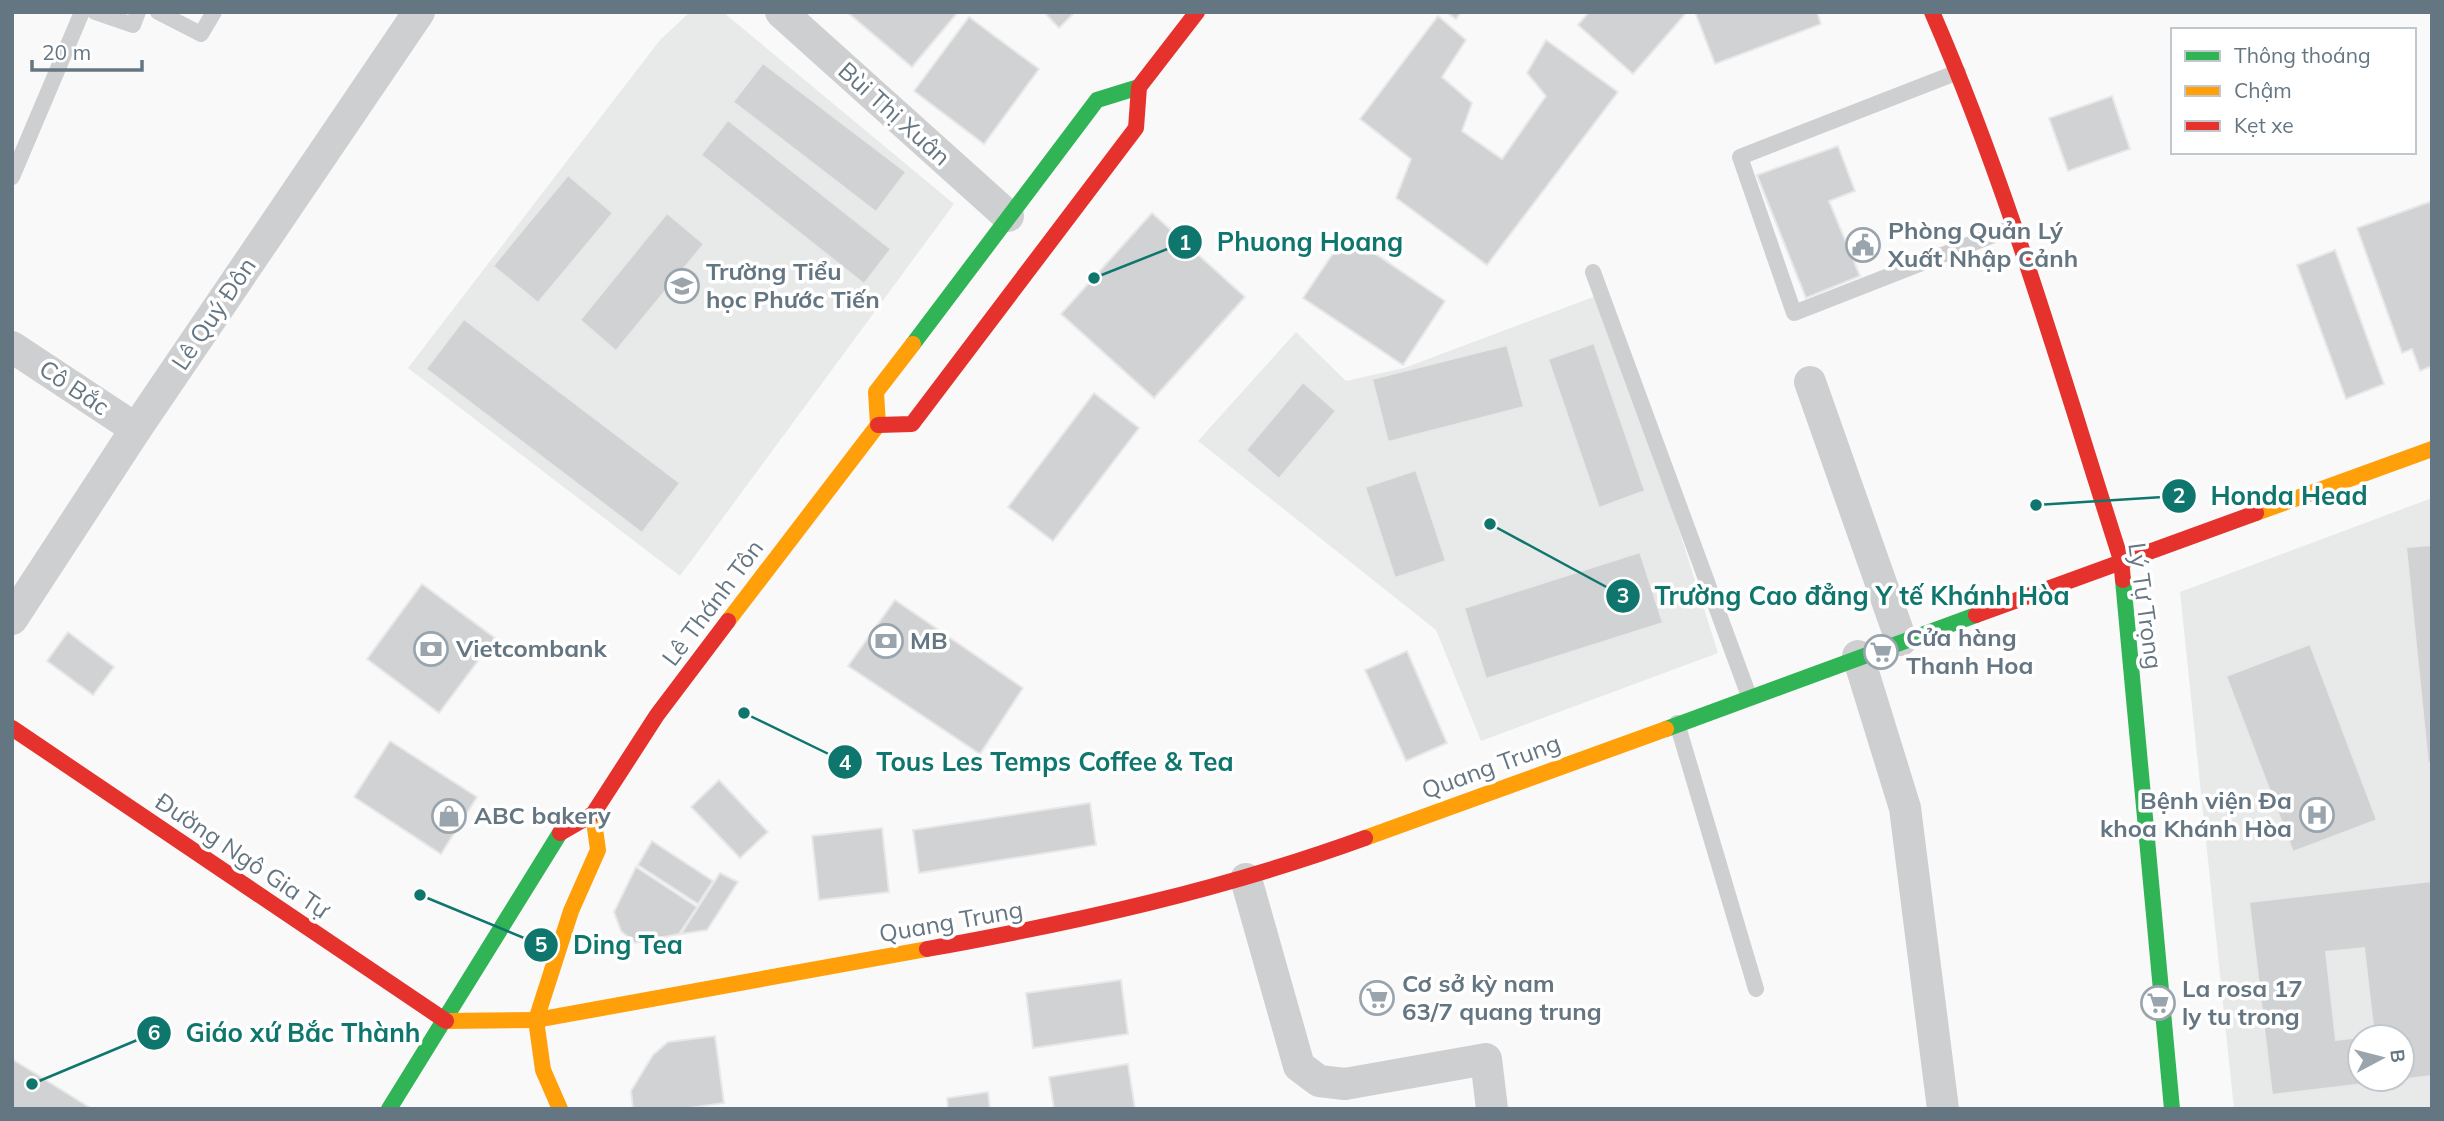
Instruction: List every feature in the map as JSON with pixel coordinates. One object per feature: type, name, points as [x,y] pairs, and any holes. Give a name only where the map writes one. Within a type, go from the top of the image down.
[{"type":"street","name":"Lê Quý Đôn","points":[[12,619],[136,429],[419,12]]},
{"type":"street","name":"Bùi Thị Xuân","points":[[781,12],[1013,220]]},
{"type":"street","points":[[1139,88],[1097,100],[1013,220],[876,392],[878,425],[912,424],[1041,244],[1136,128],[1139,88],[1197,12]]},
{"type":"street","name":"Lý Tự Trọng","points":[[1932,12],[1958,72],[2014,227],[2121,560],[2172,1109]]},
{"type":"street","name":"Cô Bắc","points":[[12,347],[136,429]]},
{"type":"street","points":[[1810,382],[1901,640]]},
{"type":"street","name":"Lê Thánh Tôn","points":[[389,1109],[561,832],[593,814],[657,715],[878,425]]},
{"type":"street","name":"Quang Trung","points":[[446,1021],[536,1020],[1073,923],[1175,899],[1278,870],[1857,656],[2432,449]]},
{"type":"street","points":[[1857,656],[1905,808],[1943,1109]]},
{"type":"street","name":"Đường Ngô Gia Tự","points":[[12,728],[446,1021]]},
{"type":"street","points":[[560,1109],[542,1070],[536,1020],[572,911],[598,850],[593,814]]},
{"type":"street","points":[[1246,878],[1299,1066],[1319,1081],[1345,1084],[1486,1059],[1492,1109]]},
{"type":"lane","points":[[12,177],[82,12]]},
{"type":"lane","points":[[95,12],[133,25],[138,12]]},
{"type":"lane","points":[[158,12],[201,34],[214,12]]},
{"type":"lane","points":[[1958,72],[1740,158],[1794,313],[2014,227]]},
{"type":"lane","points":[[1593,272],[1749,696]]},
{"type":"lane","points":[[1677,723],[1756,989]]},
{"type":"shaded area","name":"Trường Tiểu học Phước Tiến","points":[[690,12],[723,12],[954,204],[680,576],[408,368],[660,40]]},
{"type":"shaded area","points":[[1604,293],[1718,653],[1481,741],[1436,630],[1198,441],[1296,332],[1346,381],[1404,368]]},
{"type":"shaded area","name":"Bệnh viện Đa khoa Khánh Hòa","points":[[2432,498],[2432,1109],[2234,1109],[2180,592]]},
{"type":"building","points":[[847,12],[958,12],[912,67]]},
{"type":"building","points":[[1044,12],[1075,12],[1059,28]]},
{"type":"building","points":[[1446,12],[1461,12],[1456,19]]},
{"type":"building","points":[[1589,12],[1687,12],[1633,74],[1578,25]]},
{"type":"building","points":[[1695,12],[1817,12],[1821,24],[1715,64]]},
{"type":"building","points":[[1438,16],[1466,40],[1442,77],[1472,103],[1462,131],[1502,159],[1546,96],[1527,73],[1546,40],[1618,92],[1487,265],[1396,198],[1411,159],[1360,119]]},
{"type":"building","points":[[969,17],[1039,69],[984,144],[914,91]]},
{"type":"building","points":[[763,63],[906,172],[876,212],[733,102]]},
{"type":"building","points":[[2112,96],[2130,149],[2068,171],[2049,118]]},
{"type":"building","points":[[728,120],[891,249],[864,284],[701,155]]},
{"type":"building","points":[[1838,146],[1855,191],[1829,201],[1860,276],[1806,298],[1757,175]]},
{"type":"building","points":[[568,175],[613,213],[538,303],[493,266]]},
{"type":"building","points":[[2432,201],[2432,366],[2420,371],[2412,349],[2402,353],[2357,228]]},
{"type":"building","points":[[667,213],[704,244],[616,351],[580,320]]},
{"type":"building","points":[[1152,213],[1245,297],[1154,398],[1061,314]]},
{"type":"building","points":[[1346,234],[1445,301],[1403,365],[1303,298]]},
{"type":"building","points":[[2335,250],[2384,384],[2346,399],[2297,265]]},
{"type":"building","points":[[464,319],[680,483],[642,533],[426,369]]},
{"type":"building","points":[[1594,343],[1645,491],[1599,508],[1548,359]]},
{"type":"building","points":[[1507,345],[1524,407],[1388,442],[1372,379]]},
{"type":"building","points":[[1303,382],[1336,411],[1279,479],[1246,450]]},
{"type":"building","points":[[1094,393],[1139,428],[1053,541],[1008,507]]},
{"type":"building","points":[[1416,470],[1446,561],[1395,578],[1365,487]]},
{"type":"building","points":[[2432,545],[2432,763],[2428,763],[2406,547]]},
{"type":"building","points":[[1640,552],[1663,623],[1486,679],[1464,608]]},
{"type":"building","name":"Vietcombank","points":[[422,584],[495,638],[439,713],[367,659]]},
{"type":"building","points":[[895,600],[1023,688],[980,754],[848,666]]},
{"type":"building","points":[[68,632],[114,667],[93,695],[47,661]]},
{"type":"building","points":[[2310,644],[2377,820],[2293,852],[2226,676]]},
{"type":"building","points":[[1407,651],[1447,743],[1406,761],[1365,670]]},
{"type":"building","points":[[390,741],[477,797],[441,854],[354,797]]},
{"type":"building","points":[[719,780],[768,832],[740,858],[691,807]]},
{"type":"building","points":[[1090,803],[1096,845],[919,873],[913,830]]},
{"type":"building","points":[[882,828],[889,892],[819,900],[812,836]]},
{"type":"building","points":[[652,841],[713,881],[698,904],[638,865]]},
{"type":"building","points":[[636,867],[697,907],[679,934],[635,943],[621,931],[614,912]]},
{"type":"building","points":[[720,873],[738,882],[707,930],[681,934]]},
{"type":"building","points":[[2432,881],[2432,1076],[2416,1078],[2416,1023],[2373,1023],[2364,948],[2326,952],[2336,1040],[2346,1039],[2346,1086],[2272,1095],[2249,902]]},
{"type":"building","points":[[1121,980],[1128,1034],[1033,1048],[1026,993]]},
{"type":"building","points":[[715,1036],[724,1103],[682,1109],[633,1109],[631,1091],[653,1055],[668,1042]]},
{"type":"building","points":[[12,1059],[92,1109],[12,1109]]},
{"type":"building","points":[[1128,1064],[1135,1109],[1054,1109],[1049,1077]]},
{"type":"building","points":[[988,1092],[990,1109],[948,1109],[947,1098]]},
{"type":"traffic: fast","points":[[913,344],[1097,100],[1139,87]]},
{"type":"traffic: fast","points":[[2123,580],[2172,1109]]},
{"type":"traffic: fast","points":[[1666,729],[1976,615]]},
{"type":"traffic: fast","points":[[389,1109],[560,833]]},
{"type":"traffic: slow","points":[[728,621],[878,425],[876,392],[913,344]]},
{"type":"traffic: slow","points":[[2256,513],[2432,449]]},
{"type":"traffic: slow","points":[[1365,838],[1666,729]]},
{"type":"traffic: slow","points":[[560,1109],[543,1070],[536,1020],[571,911],[598,850],[593,814]]},
{"type":"traffic: slow","points":[[446,1021],[536,1020],[927,949]]},
{"type":"traffic: jam","points":[[878,425],[912,424],[1136,128],[1139,87],[1197,12]]},
{"type":"traffic: jam","points":[[1932,12],[1986,146],[2033,283],[2121,560],[2123,580]]},
{"type":"traffic: jam","points":[[1976,615],[2256,513]]},
{"type":"traffic: jam","points":[[560,833],[593,814],[657,715],[728,621]]},
{"type":"traffic: jam","points":[[12,728],[446,1021]]},
{"type":"traffic: jam","points":[[927,949],[1039,928],[1149,903],[1311,857],[1365,838]]},
{"type":"place","name":"Phòng Quản Lý Xuất Nhập Cảnh","points":[[1863,245]]},
{"type":"place","name":"Phuong Hoang","points":[[1094,278]]},
{"type":"place","name":"Trường Tiểu học Phước Tiến","points":[[682,286]]},
{"type":"place","name":"Honda Head","points":[[2036,505]]},
{"type":"place","name":"Trường Cao đẳng Y tế Khánh Hòa","points":[[1490,524]]},
{"type":"place","name":"MB","points":[[886,641]]},
{"type":"place","name":"Vietcombank","points":[[431,649]]},
{"type":"place","name":"Cửa hàng Thanh Hoa","points":[[1881,652]]},
{"type":"place","name":"Tous Les Temps Coffee & Tea","points":[[744,713]]},
{"type":"place","name":"Bệnh viện Đa khoa Khánh Hòa","points":[[2317,815]]},
{"type":"place","name":"ABC bakery","points":[[449,816]]},
{"type":"place","name":"Ding Tea","points":[[420,895]]},
{"type":"place","name":"Cơ sở kỳ nam 63/7 quang trung","points":[[1377,998]]},
{"type":"place","name":"La rosa 17 ly tu trong","points":[[2158,1003]]},
{"type":"place","name":"Giáo xứ Bắc Thành","points":[[32,1084]]}]
